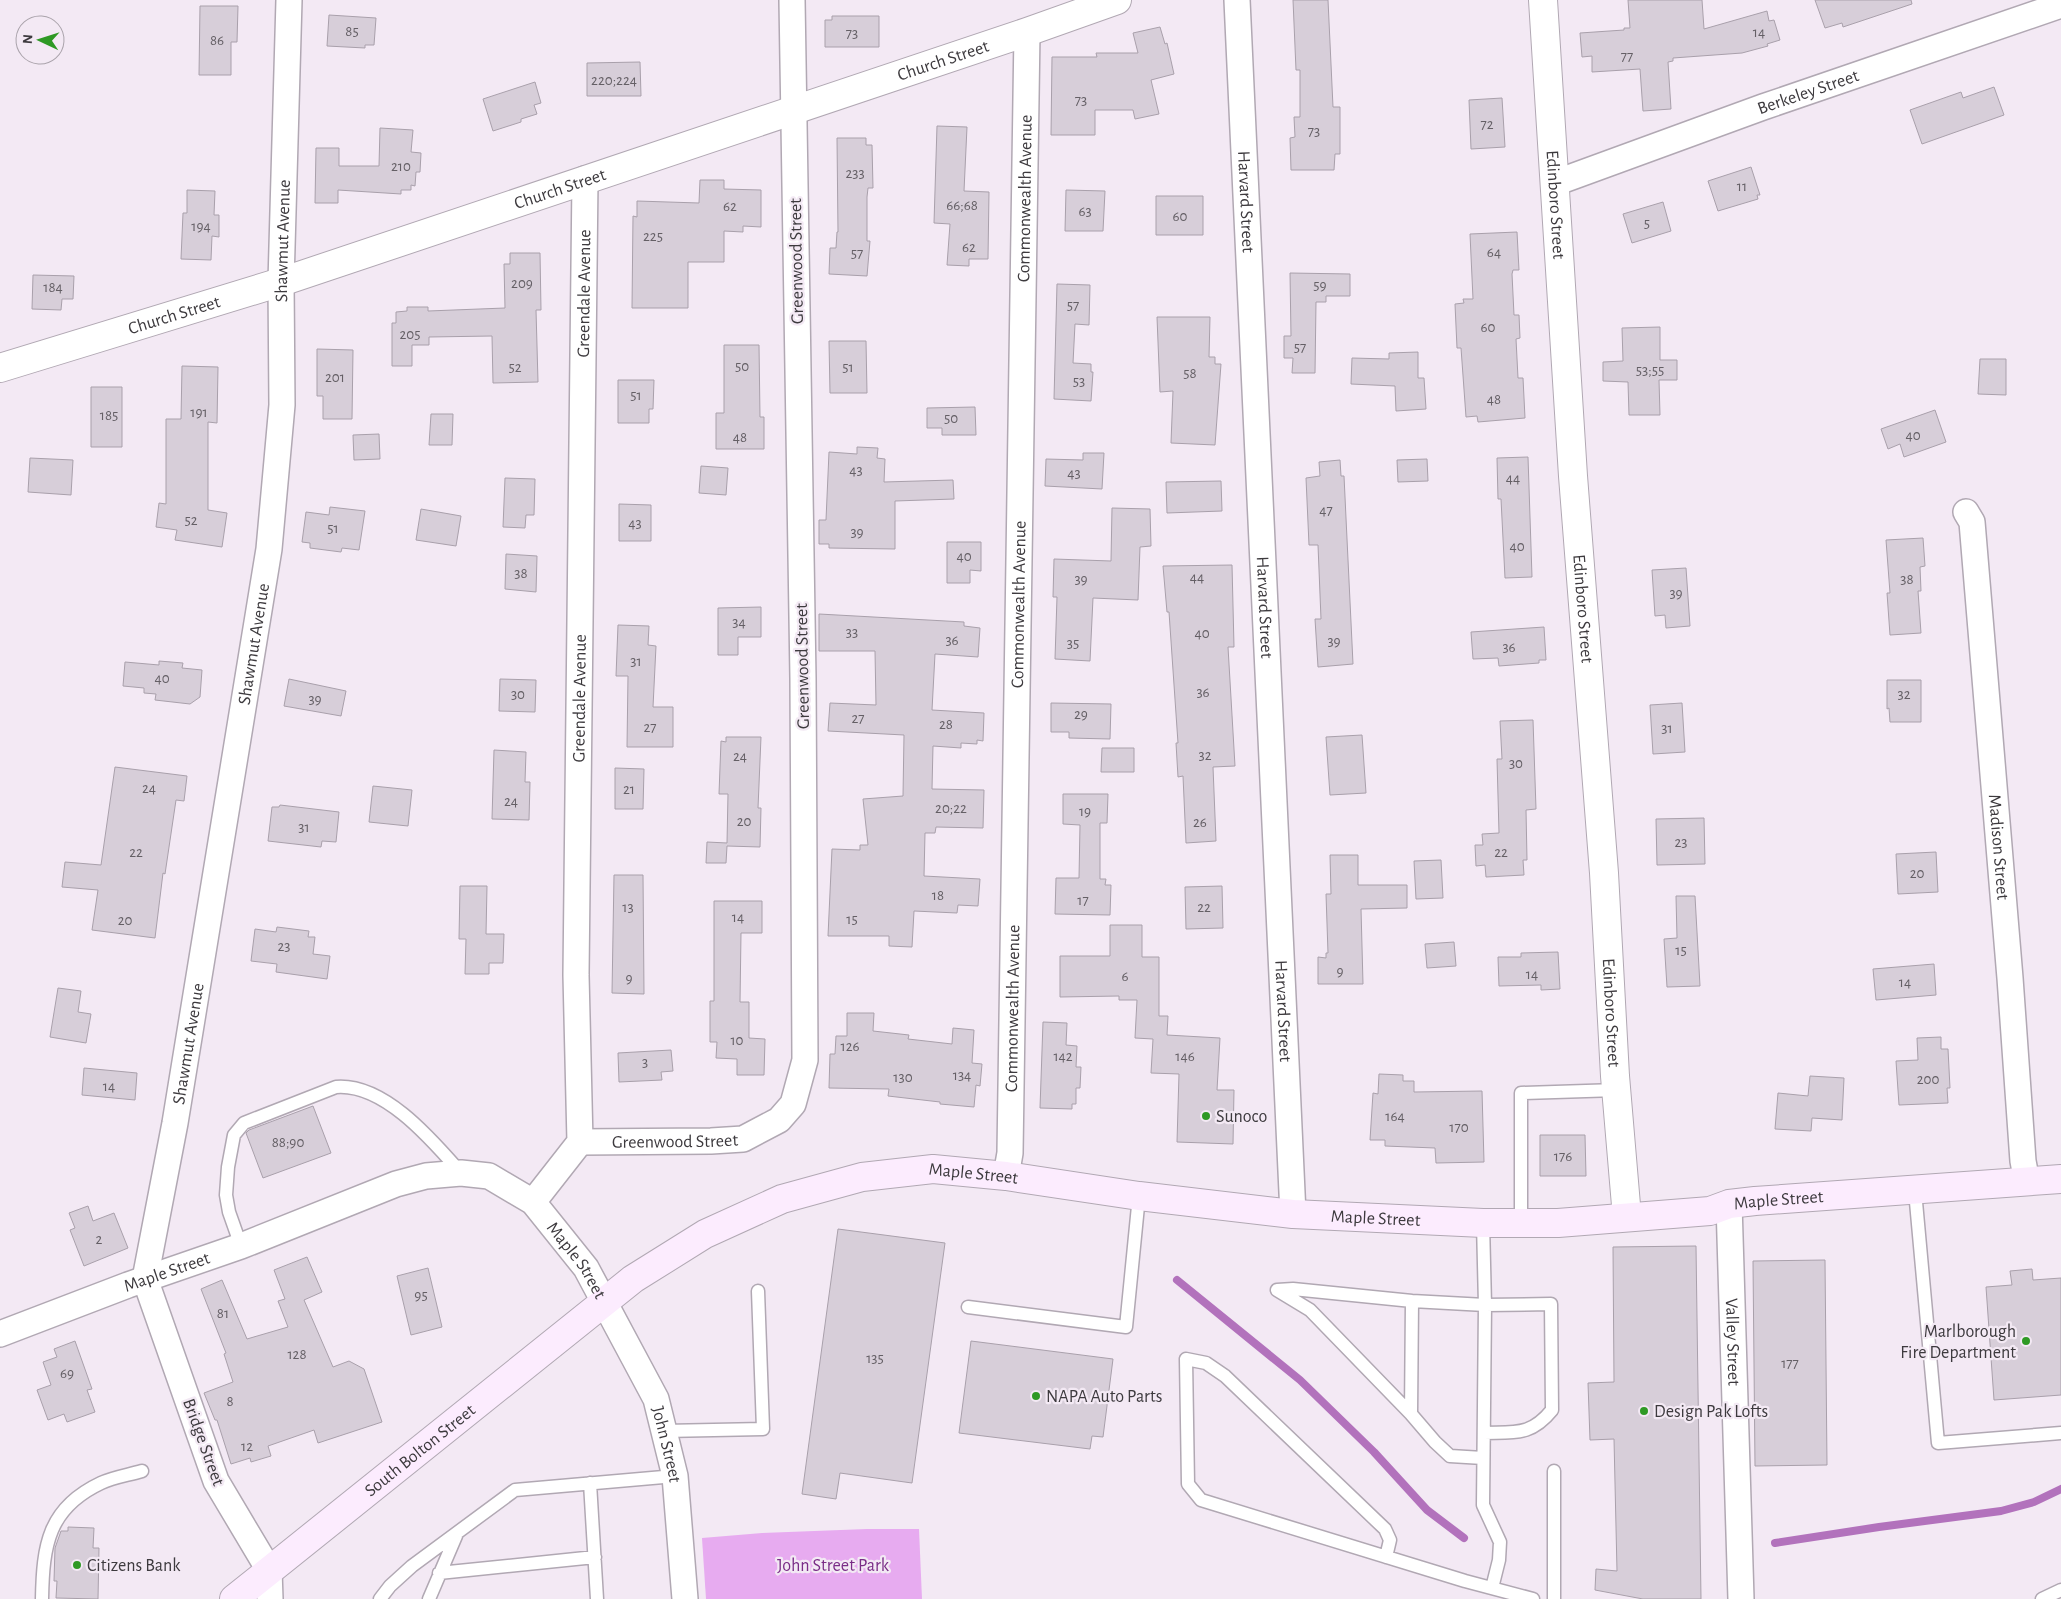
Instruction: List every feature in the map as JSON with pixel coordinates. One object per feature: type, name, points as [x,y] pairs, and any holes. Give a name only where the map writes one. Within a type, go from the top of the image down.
[{"type":"main road","name":"Maple Street","points":[[605,1301],[633,1279],[705,1234],[782,1199],[862,1177],[933,1169],[1006,1176],[1139,1196],[1293,1214],[1521,1223],[1558,1223],[1710,1211],[1729,1204],[2061,1179]]},
{"type":"main road","name":"South Bolton Street","points":[[234,1599],[605,1301]]},
{"type":"street","name":"Shawmut Avenue","points":[[146,1279],[177,1114],[269,549],[282,405],[281,282],[289,0]]},
{"type":"street","name":"Greenwood Street","points":[[580,1142],[743,1139],[779,1120],[793,1104],[806,1060],[803,678],[792,0]]},
{"type":"street","name":"Church Street","points":[[0,368],[281,282],[1027,32],[1116,0]]},
{"type":"street","name":"Harvard Street","points":[[1238,0],[1293,1214]]},
{"type":"street","name":"Edinboro Street","points":[[1543,0],[1573,476],[1604,873],[1617,1090],[1627,1217]]},
{"type":"street","name":"Berkeley Street","points":[[1555,183],[1763,107],[2061,5]]},
{"type":"street","name":"Commonwealth Avenue","points":[[1006,1176],[1010,1152],[1027,32]]},
{"type":"street","name":"Greendale Avenue","points":[[580,1142],[576,975],[585,179]]},
{"type":"street","name":"Madison Street","points":[[1966,512],[1972,522],[2026,1182]]},
{"type":"street","points":[[533,1202],[580,1142]]},
{"type":"street","name":"Maple Street","points":[[0,1334],[146,1279],[241,1246],[396,1184],[426,1176],[461,1173],[489,1176],[533,1202],[586,1268],[605,1301]]},
{"type":"street","name":"Valley Street","points":[[1729,1204],[1741,1599]]},
{"type":"street","name":"Bridge Street","points":[[146,1279],[216,1481],[268,1570],[270,1599]]},
{"type":"street","name":"John Street","points":[[605,1301],[656,1399],[675,1476],[685,1599]]},
{"type":"lane","points":[[241,1246],[229,1212],[226,1195],[228,1167],[234,1135],[244,1123],[336,1087],[350,1086],[372,1094],[426,1134],[461,1173]]},
{"type":"lane","points":[[1521,1223],[1521,1093],[1617,1090]]},
{"type":"lane","points":[[1915,1191],[1938,1443],[2061,1433]]},
{"type":"lane","points":[[968,1307],[1126,1327],[1139,1196]]},
{"type":"lane","points":[[1483,1222],[1485,1305],[1483,1505],[1500,1542],[1499,1560],[1492,1588]]},
{"type":"lane","points":[[1484,1433],[1526,1431],[1541,1423],[1552,1410],[1551,1304],[1485,1305],[1412,1301],[1292,1289],[1277,1290],[1310,1310],[1450,1456],[1484,1458]]},
{"type":"lane","points":[[664,1431],[763,1429],[758,1291]]},
{"type":"lane","points":[[1411,1414],[1412,1301]]},
{"type":"lane","points":[[1386,1557],[1390,1540],[1385,1529],[1225,1376],[1206,1363],[1186,1359],[1188,1484],[1201,1500],[1386,1557],[1533,1599]]},
{"type":"lane","points":[[42,1599],[45,1551],[51,1531],[62,1513],[75,1498],[103,1482],[142,1471]]},
{"type":"lane","points":[[1554,1471],[1554,1599]]},
{"type":"lane","points":[[380,1599],[390,1586],[412,1566],[515,1490],[675,1476]]},
{"type":"lane","points":[[588,1599],[597,1593],[590,1483]]},
{"type":"lane","points":[[429,1599],[456,1533]]},
{"type":"lane","points":[[439,1573],[595,1557]]},
{"type":"lane","points":[[2042,1599],[2061,1590]]},
{"type":"green space","name":"John Street Park","points":[[919,1529],[922,1599],[706,1599],[702,1538],[762,1533]]},
{"type":"building","points":[[1293,0],[1328,0],[1333,107],[1340,107],[1340,154],[1335,154],[1334,170],[1291,170],[1290,138],[1295,137],[1294,117],[1300,117],[1300,70],[1296,70]]},
{"type":"building","points":[[1628,0],[1702,0],[1704,29],[1767,11],[1769,21],[1774,20],[1780,40],[1767,44],[1768,46],[1742,53],[1673,58],[1673,61],[1668,62],[1671,109],[1643,111],[1640,69],[1592,72],[1592,56],[1582,57],[1580,33],[1630,28]]},
{"type":"building","points":[[1815,0],[1911,0],[1912,4],[1843,27],[1842,23],[1825,28]]},
{"type":"building","points":[[200,6],[238,6],[237,42],[231,42],[231,75],[199,75]]},
{"type":"building","points":[[329,15],[376,18],[374,45],[365,45],[365,48],[327,46]]},
{"type":"building","points":[[832,16],[879,16],[879,47],[825,47],[825,20],[832,20]]},
{"type":"building","points":[[1160,27],[1165,44],[1167,43],[1174,74],[1151,80],[1159,114],[1135,119],[1133,110],[1095,110],[1095,135],[1051,135],[1052,57],[1097,57],[1096,53],[1138,53],[1133,33]]},
{"type":"building","points":[[640,62],[641,96],[587,96],[587,63]]},
{"type":"building","points":[[535,82],[541,103],[534,105],[537,114],[521,119],[521,122],[493,131],[483,99]]},
{"type":"building","points":[[1994,87],[2004,115],[1922,144],[1910,110],[1961,92],[1963,98]]},
{"type":"building","points":[[1502,98],[1505,147],[1471,149],[1469,100]]},
{"type":"building","points":[[937,126],[967,127],[964,191],[989,192],[988,259],[969,259],[969,266],[947,265],[950,224],[934,223]]},
{"type":"building","points":[[380,128],[413,130],[411,152],[421,153],[420,172],[416,172],[415,186],[411,185],[411,190],[401,190],[401,194],[338,190],[338,203],[315,203],[316,148],[339,148],[339,166],[379,166]]},
{"type":"building","points":[[837,138],[866,138],[866,145],[872,145],[873,188],[868,188],[867,197],[867,241],[870,241],[867,276],[829,274],[830,248],[836,248],[838,232]]},
{"type":"building","points":[[1751,167],[1760,195],[1757,195],[1758,199],[1718,211],[1708,181]]},
{"type":"building","points":[[700,180],[724,180],[724,189],[761,190],[761,227],[743,226],[743,232],[724,231],[724,262],[688,262],[688,308],[632,308],[633,216],[637,217],[637,201],[699,203]]},
{"type":"building","points":[[187,190],[215,191],[214,215],[219,215],[219,237],[212,236],[211,260],[181,259],[183,213],[187,213]]},
{"type":"building","points":[[1066,190],[1105,191],[1103,231],[1065,231]]},
{"type":"building","points":[[1156,196],[1203,196],[1203,235],[1156,235]]},
{"type":"building","points":[[1663,202],[1671,231],[1632,243],[1623,214]]},
{"type":"building","points":[[1517,232],[1519,270],[1513,270],[1512,274],[1514,315],[1519,315],[1520,338],[1516,339],[1518,378],[1523,378],[1525,418],[1478,422],[1477,416],[1466,417],[1461,348],[1457,348],[1455,304],[1464,303],[1463,299],[1473,299],[1470,234]]},
{"type":"building","points":[[510,253],[540,253],[541,310],[536,310],[538,382],[493,383],[492,336],[429,337],[429,345],[412,345],[412,366],[392,366],[392,323],[396,323],[396,312],[407,311],[407,307],[428,307],[428,311],[505,308],[504,264],[510,264]]},
{"type":"building","points":[[1290,273],[1350,274],[1350,296],[1326,296],[1326,302],[1316,302],[1315,373],[1292,373],[1293,358],[1284,358],[1284,336],[1291,336]]},
{"type":"building","points":[[33,275],[74,276],[73,299],[62,299],[61,310],[32,309]]},
{"type":"building","points":[[1057,284],[1090,285],[1089,325],[1075,324],[1073,363],[1091,364],[1091,372],[1093,372],[1091,401],[1054,399]]},
{"type":"building","points":[[1157,317],[1210,317],[1209,357],[1215,357],[1215,364],[1221,364],[1215,445],[1171,443],[1173,391],[1160,392]]},
{"type":"building","points":[[1660,327],[1660,360],[1677,360],[1677,380],[1659,380],[1660,415],[1629,415],[1628,382],[1603,381],[1603,362],[1623,361],[1622,328]]},
{"type":"building","points":[[829,341],[866,341],[867,393],[830,393]]},
{"type":"building","points":[[724,345],[759,345],[760,417],[764,417],[764,449],[716,449],[716,413],[724,413]]},
{"type":"building","points":[[317,349],[353,350],[352,419],[323,419],[323,396],[317,396]]},
{"type":"building","points":[[1418,352],[1418,378],[1424,378],[1426,409],[1396,411],[1395,386],[1351,384],[1352,358],[1389,359],[1389,353]]},
{"type":"building","points":[[1980,359],[2006,359],[2006,395],[1978,394]]},
{"type":"building","points":[[182,366],[218,367],[217,423],[208,422],[208,510],[227,513],[222,547],[175,540],[177,530],[156,527],[159,503],[166,504],[166,419],[181,419]]},
{"type":"building","points":[[618,380],[654,380],[653,409],[649,409],[649,423],[618,423]]},
{"type":"building","points":[[91,387],[122,387],[122,447],[91,447]]},
{"type":"building","points":[[975,407],[976,435],[942,435],[942,428],[927,428],[927,408]]},
{"type":"building","points":[[1935,410],[1946,442],[1904,457],[1900,444],[1888,449],[1881,429]]},
{"type":"building","points":[[431,414],[453,414],[452,445],[429,445]]},
{"type":"building","points":[[379,434],[380,459],[354,460],[353,435]]},
{"type":"building","points":[[857,447],[878,448],[877,458],[885,459],[884,482],[953,480],[954,499],[895,501],[895,549],[829,548],[829,544],[819,544],[819,520],[826,520],[829,452],[857,454]]},
{"type":"building","points":[[1083,453],[1104,453],[1102,489],[1045,486],[1046,459],[1083,460]]},
{"type":"building","points":[[1528,457],[1532,577],[1505,578],[1501,499],[1498,499],[1497,458]]},
{"type":"building","points":[[30,458],[73,460],[71,495],[28,492]]},
{"type":"building","points":[[1427,459],[1428,481],[1398,482],[1397,460]]},
{"type":"building","points":[[1340,460],[1341,476],[1344,476],[1353,664],[1318,667],[1315,619],[1321,619],[1318,545],[1309,545],[1306,478],[1320,476],[1319,462]]},
{"type":"building","points":[[701,466],[728,468],[726,495],[699,493]]},
{"type":"building","points":[[505,478],[535,479],[534,515],[526,515],[525,528],[503,527]]},
{"type":"building","points":[[1221,481],[1222,511],[1167,513],[1166,482]]},
{"type":"building","points":[[619,504],[651,505],[651,541],[619,541]]},
{"type":"building","points":[[330,507],[365,511],[359,550],[342,548],[341,552],[310,548],[310,543],[302,542],[306,512],[329,515]]},
{"type":"building","points":[[1112,508],[1150,509],[1151,546],[1140,547],[1138,600],[1093,598],[1090,661],[1055,659],[1057,597],[1053,597],[1054,559],[1111,561]]},
{"type":"building","points":[[421,509],[461,516],[456,546],[416,540]]},
{"type":"building","points":[[1923,538],[1925,566],[1920,567],[1921,591],[1918,591],[1921,633],[1890,635],[1887,593],[1890,593],[1886,540]]},
{"type":"building","points":[[947,542],[981,542],[981,571],[970,570],[970,583],[947,583]]},
{"type":"building","points":[[506,554],[537,556],[536,592],[505,589]]},
{"type":"building","points":[[1232,565],[1234,647],[1228,647],[1235,766],[1213,767],[1216,841],[1186,843],[1183,776],[1178,777],[1176,743],[1178,743],[1169,612],[1167,612],[1163,566]]},
{"type":"building","points":[[1686,568],[1690,626],[1666,628],[1665,615],[1655,616],[1652,570]]},
{"type":"building","points":[[761,607],[761,637],[738,637],[738,655],[718,655],[718,608]]},
{"type":"building","points":[[819,614],[964,622],[964,626],[980,628],[978,657],[935,654],[932,710],[984,713],[983,741],[977,740],[977,744],[961,743],[961,748],[933,746],[932,789],[984,790],[983,828],[936,827],[935,833],[925,833],[924,876],[980,879],[978,906],[958,905],[957,913],[914,911],[912,947],[889,946],[889,936],[828,936],[832,849],[860,850],[860,845],[868,845],[863,799],[903,796],[904,735],[828,731],[830,703],[876,705],[875,651],[819,651]]},
{"type":"building","points":[[618,625],[649,626],[648,645],[656,646],[653,707],[673,707],[673,747],[627,747],[628,676],[616,676]]},
{"type":"building","points":[[1544,627],[1546,660],[1539,660],[1539,663],[1499,666],[1498,658],[1473,659],[1471,632]]},
{"type":"building","points":[[159,661],[183,663],[182,668],[202,670],[200,697],[190,704],[155,700],[156,694],[144,693],[144,688],[123,686],[125,662],[159,665]]},
{"type":"building","points":[[289,679],[346,691],[341,716],[284,706]]},
{"type":"building","points":[[500,679],[536,680],[535,712],[499,711]]},
{"type":"building","points":[[1887,680],[1921,680],[1921,722],[1890,722],[1889,708],[1887,709]]},
{"type":"building","points":[[1051,703],[1111,704],[1110,739],[1069,738],[1069,732],[1051,732]]},
{"type":"building","points":[[1682,703],[1685,752],[1653,754],[1650,705]]},
{"type":"building","points":[[1533,720],[1536,809],[1526,810],[1527,860],[1523,860],[1524,875],[1486,877],[1485,865],[1476,866],[1475,845],[1483,845],[1482,834],[1499,833],[1497,759],[1502,759],[1500,721]]},
{"type":"building","points":[[1362,735],[1366,793],[1330,795],[1326,737]]},
{"type":"building","points":[[726,737],[761,737],[758,808],[761,808],[760,847],[727,846],[726,863],[706,863],[707,842],[727,843],[728,794],[719,794],[721,741],[726,742]]},
{"type":"building","points":[[1102,748],[1134,748],[1134,772],[1101,772]]},
{"type":"building","points":[[494,750],[526,752],[525,782],[530,782],[529,820],[492,819]]},
{"type":"building","points":[[115,767],[187,776],[184,801],[176,800],[165,874],[163,873],[155,938],[92,930],[98,890],[62,887],[65,862],[101,865]]},
{"type":"building","points":[[615,768],[644,769],[643,809],[615,809]]},
{"type":"building","points":[[373,786],[412,790],[408,826],[369,822]]},
{"type":"building","points":[[1063,794],[1108,794],[1107,823],[1100,823],[1100,879],[1106,879],[1105,885],[1111,885],[1110,915],[1055,914],[1056,878],[1079,878],[1080,825],[1063,824]]},
{"type":"building","points":[[280,805],[339,812],[336,842],[322,841],[321,847],[268,841],[272,807],[279,807]]},
{"type":"building","points":[[1704,818],[1705,864],[1657,865],[1656,819]]},
{"type":"building","points":[[1936,852],[1938,892],[1898,894],[1896,854]]},
{"type":"building","points":[[1330,855],[1358,855],[1358,885],[1407,885],[1407,908],[1361,909],[1363,984],[1318,984],[1318,957],[1326,958],[1326,953],[1328,953],[1326,894],[1331,894]]},
{"type":"building","points":[[1441,860],[1443,898],[1416,899],[1414,861]]},
{"type":"building","points":[[614,875],[643,875],[644,994],[612,993]]},
{"type":"building","points":[[460,886],[487,886],[486,934],[504,934],[503,963],[489,963],[489,974],[465,974],[466,939],[459,939]]},
{"type":"building","points":[[1222,886],[1223,928],[1186,929],[1185,887]]},
{"type":"building","points":[[1676,896],[1695,896],[1700,986],[1667,987],[1664,939],[1677,938]]},
{"type":"building","points":[[714,901],[762,901],[762,933],[741,933],[740,1002],[749,1002],[749,1038],[765,1039],[764,1075],[737,1075],[737,1059],[716,1058],[717,1042],[710,1042],[710,1001],[714,1001]]},
{"type":"building","points":[[1110,925],[1142,925],[1142,957],[1159,957],[1159,1016],[1168,1016],[1167,1035],[1220,1038],[1217,1090],[1234,1090],[1233,1144],[1177,1142],[1179,1074],[1151,1073],[1153,1039],[1135,1038],[1137,1000],[1119,1000],[1119,996],[1060,997],[1060,956],[1110,956]]},
{"type":"building","points":[[277,927],[309,931],[308,937],[315,937],[313,954],[330,956],[327,979],[276,972],[277,964],[251,961],[255,929],[276,932]]},
{"type":"building","points":[[1454,942],[1456,966],[1427,968],[1425,944]]},
{"type":"building","points":[[1558,952],[1560,989],[1541,990],[1541,985],[1499,986],[1498,957],[1521,957],[1521,953]]},
{"type":"building","points":[[1934,964],[1936,995],[1876,1000],[1873,969]]},
{"type":"building","points":[[58,988],[81,991],[78,1012],[91,1014],[86,1043],[50,1037]]},
{"type":"building","points":[[847,1013],[874,1013],[873,1031],[909,1035],[908,1039],[952,1044],[953,1028],[974,1030],[972,1063],[982,1064],[980,1086],[976,1085],[974,1107],[888,1096],[889,1089],[829,1088],[830,1054],[835,1054],[836,1036],[847,1036]]},
{"type":"building","points":[[1043,1022],[1067,1023],[1066,1045],[1077,1046],[1076,1067],[1081,1067],[1080,1088],[1076,1088],[1076,1104],[1072,1104],[1072,1109],[1040,1108]]},
{"type":"building","points":[[1941,1037],[1941,1049],[1948,1049],[1950,1088],[1947,1088],[1948,1103],[1899,1105],[1896,1061],[1918,1060],[1917,1038]]},
{"type":"building","points":[[671,1050],[673,1071],[661,1072],[662,1080],[619,1082],[618,1053]]},
{"type":"building","points":[[84,1068],[137,1073],[135,1100],[82,1095]]},
{"type":"building","points":[[1379,1074],[1403,1075],[1403,1081],[1414,1081],[1414,1092],[1482,1091],[1484,1162],[1436,1163],[1435,1148],[1385,1146],[1385,1140],[1370,1140],[1373,1093],[1378,1094]]},
{"type":"building","points":[[1810,1076],[1844,1078],[1842,1120],[1812,1118],[1811,1131],[1775,1129],[1778,1093],[1808,1096]]},
{"type":"building","points":[[313,1106],[331,1153],[263,1178],[246,1133],[249,1130]]},
{"type":"building","points":[[1540,1135],[1585,1135],[1586,1176],[1540,1176]]},
{"type":"building","points":[[88,1206],[93,1221],[114,1213],[128,1248],[84,1266],[70,1230],[75,1228],[69,1213]]},
{"type":"building","points":[[838,1229],[945,1243],[912,1483],[840,1473],[836,1499],[802,1494]]},
{"type":"building","name":"Design Pak Lofts","points":[[1696,1246],[1701,1599],[1643,1599],[1595,1590],[1596,1569],[1617,1571],[1614,1439],[1590,1440],[1588,1383],[1614,1382],[1613,1247]]},
{"type":"building","points":[[307,1257],[322,1292],[304,1300],[333,1367],[349,1361],[364,1369],[382,1422],[318,1443],[314,1430],[268,1446],[271,1456],[251,1462],[250,1458],[231,1464],[217,1420],[215,1420],[204,1393],[233,1382],[224,1354],[226,1353],[201,1289],[222,1280],[247,1339],[288,1327],[278,1301],[285,1299],[274,1270]]},
{"type":"building","points":[[1825,1260],[1827,1465],[1755,1466],[1753,1261]]},
{"type":"building","points":[[428,1268],[442,1327],[411,1335],[397,1276]]},
{"type":"building","name":"Marlborough Fire Department","points":[[2032,1269],[2033,1280],[2061,1278],[2061,1395],[1994,1400],[1986,1287],[2012,1285],[2010,1271]]},
{"type":"building","points":[[75,1341],[92,1389],[87,1390],[95,1412],[67,1422],[64,1414],[48,1420],[37,1390],[51,1385],[43,1362],[57,1357],[54,1349]]},
{"type":"building","name":"NAPA Auto Parts","points":[[971,1341],[1113,1359],[1103,1437],[1092,1436],[1090,1449],[959,1433]]},
{"type":"building","name":"Citizens Bank","points":[[68,1527],[94,1528],[93,1548],[99,1548],[98,1599],[56,1598],[57,1581],[54,1581],[55,1548],[61,1531],[68,1531]]},
{"type":"waterway","points":[[1177,1280],[1300,1380],[1374,1452],[1427,1510],[1464,1538]]},
{"type":"waterway","points":[[1775,1543],[2001,1511],[2034,1502],[2061,1489]]},
{"type":"place","name":"Sunoco","points":[[1206,1116]]},
{"type":"place","name":"Marlborough Fire Department","points":[[2026,1341]]},
{"type":"place","name":"NAPA Auto Parts","points":[[1036,1396]]},
{"type":"place","name":"Design Pak Lofts","points":[[1644,1411]]},
{"type":"place","name":"Citizens Bank","points":[[77,1565]]}]
